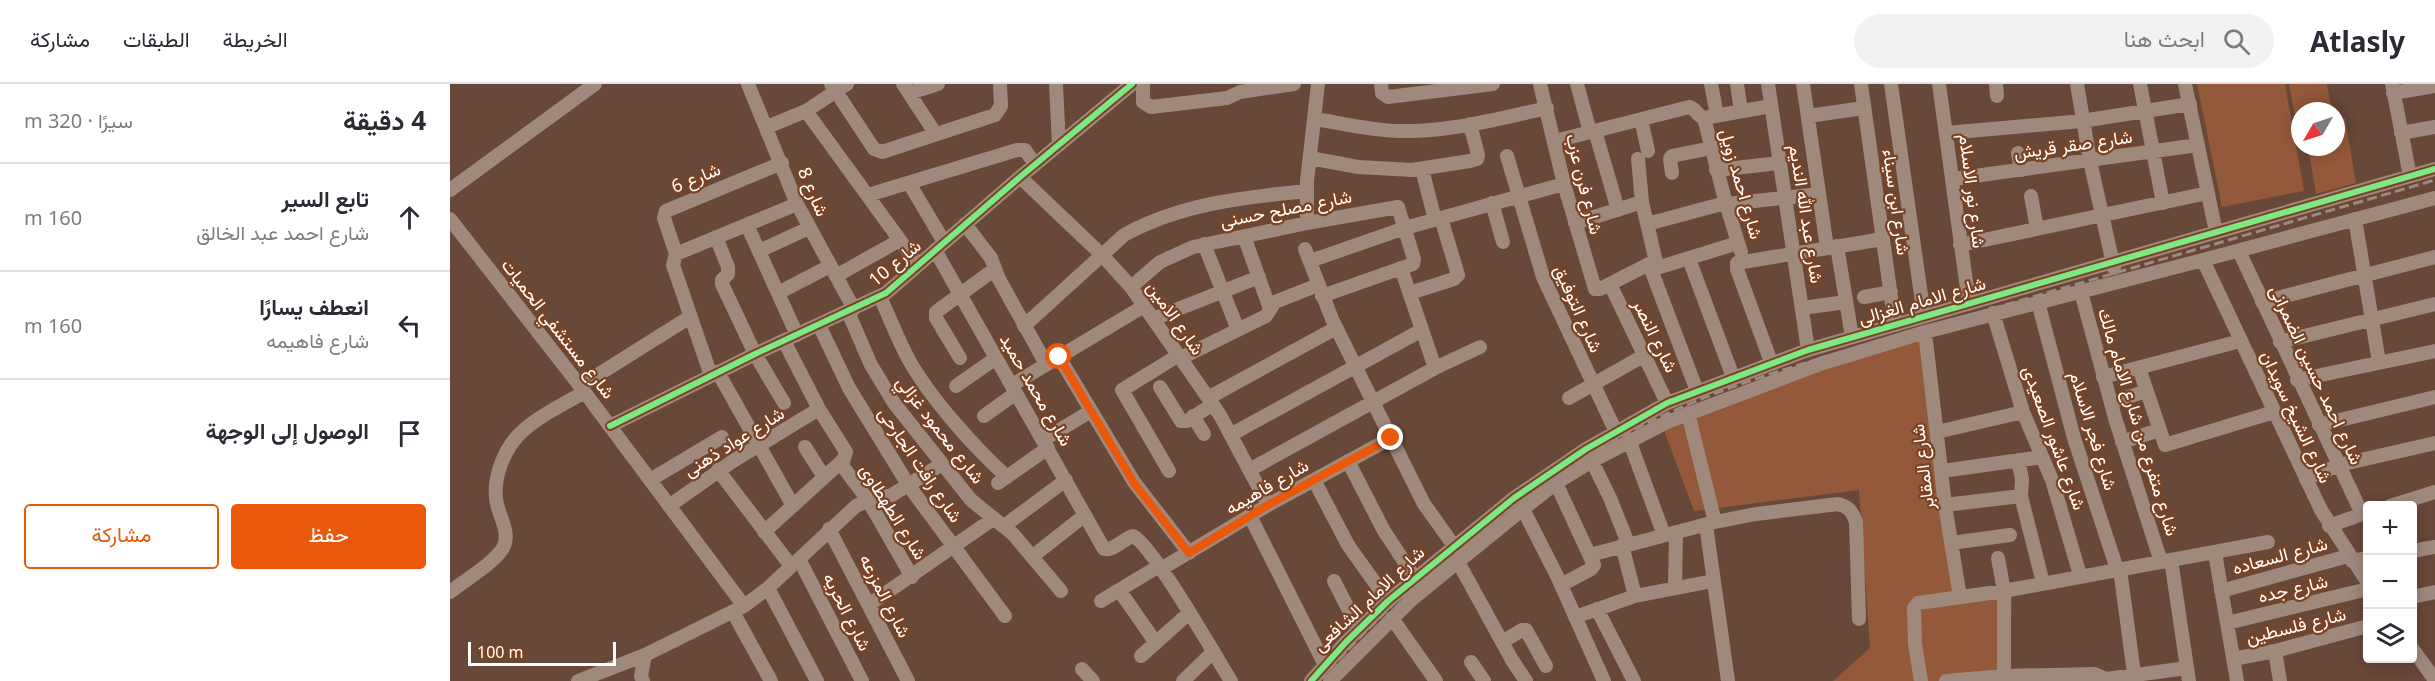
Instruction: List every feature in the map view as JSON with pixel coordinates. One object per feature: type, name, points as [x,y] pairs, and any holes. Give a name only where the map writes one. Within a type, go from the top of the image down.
[{"type":"street","points":[[450,190],[595,84]]},
{"type":"street","name":"شارع 8","points":[[750,84],[797,204],[851,310]]},
{"type":"street","points":[[934,134],[906,88],[938,84]]},
{"type":"street","points":[[767,127],[806,111],[838,87],[876,151],[882,152],[995,115],[1001,106],[1000,84]]},
{"type":"street","points":[[1056,84],[1059,145]]},
{"type":"street","name":"شارع 10","points":[[610,426],[755,354],[880,297],[1132,84]]},
{"type":"street","points":[[1143,84],[1143,102],[1151,106],[1227,98],[1237,89],[1294,84]]},
{"type":"street","points":[[1307,223],[1307,191],[1318,84]]},
{"type":"street","points":[[1382,90],[1403,96],[1493,84]]},
{"type":"street","name":"شارع فرن عزب","points":[[1540,84],[1564,184],[1593,286],[1604,287]]},
{"type":"street","points":[[1577,84],[1618,210]]},
{"type":"street","name":"شارع احمد زويل","points":[[1711,84],[1711,148],[1738,243],[1741,262],[1737,269],[1771,362]]},
{"type":"street","points":[[1737,84],[1741,111]]},
{"type":"street","name":"شارع عبد الله النديم","points":[[1768,84],[1808,350]]},
{"type":"street","points":[[1803,84],[1819,194],[1846,302],[1852,337]]},
{"type":"street","name":"شارع ابن سيناء","points":[[1861,84],[1895,325]]},
{"type":"street","points":[[1890,84],[1924,316]]},
{"type":"street","name":"شارع نور الاسلام","points":[[1939,84],[1969,303]]},
{"type":"street","points":[[2077,84],[2101,216],[2117,282]]},
{"type":"street","points":[[2140,84],[2163,202]]},
{"type":"street","points":[[2185,84],[2216,231]]},
{"type":"street","points":[[2410,176],[2392,89],[2435,86]]},
{"type":"street","points":[[1946,133],[2082,120],[2190,104]]},
{"type":"street","points":[[1555,141],[1689,107],[1695,109],[1698,115],[1710,116],[1771,106]]},
{"type":"street","points":[[1315,119],[1395,131],[1411,131],[1470,124],[1547,108]]},
{"type":"street","points":[[1808,116],[1864,108]]},
{"type":"street","points":[[806,111],[918,265]]},
{"type":"street","points":[[1641,120],[1642,202],[1653,265],[1697,391]]},
{"type":"street","points":[[1310,158],[1358,167],[1422,169],[1474,160],[1478,155],[1470,124]]},
{"type":"street","points":[[2401,134],[2435,127]]},
{"type":"street","name":"شارع صقر قريش","points":[[1953,179],[2198,145]]},
{"type":"street","points":[[1672,173],[1670,159],[1672,156],[1711,148]]},
{"type":"street","points":[[868,195],[1017,150],[1025,150],[1035,164]]},
{"type":"street","points":[[2018,153],[2021,170]]},
{"type":"street","name":"شارع التوفيق","points":[[1507,156],[1543,277],[1616,432]]},
{"type":"street","name":"شارع 6","points":[[676,254],[664,218],[666,211],[782,163]]},
{"type":"street","points":[[1716,170],[1780,163]]},
{"type":"street","points":[[1410,293],[1454,279],[1458,275],[1422,169]]},
{"type":"street","name":"شارع الامام الغزالى","points":[[1454,546],[1545,475],[1667,403],[1733,376],[1852,337],[2435,169]]},
{"type":"street","name":"شارع الامين","points":[[1020,177],[1103,256],[1131,287],[1232,434],[1268,505]]},
{"type":"street","name":"شارع محمد حميد","points":[[909,183],[960,294],[1104,549],[1110,549],[1129,536],[1137,537],[1160,567]]},
{"type":"street","points":[[1454,546],[1424,504],[1372,402],[1336,328],[1307,255],[1564,184]]},
{"type":"street","points":[[1024,326],[1131,231],[1186,209],[1259,196],[1307,191]]},
{"type":"street","points":[[1960,245],[2208,193]]},
{"type":"street","points":[[1647,224],[1726,204],[1819,194]]},
{"type":"street","points":[[2031,196],[2037,229]]},
{"type":"street","points":[[1330,681],[1392,618],[1457,560],[1556,483],[1629,440],[1688,413],[1820,364],[1925,332],[2435,198]]},
{"type":"street","points":[[1575,223],[1642,202]]},
{"type":"street","points":[[1492,203],[1503,242]]},
{"type":"street","points":[[793,506],[718,373],[709,369],[673,265],[676,254],[797,204]]},
{"type":"street","name":"شارع مصلح حسنى","points":[[1131,287],[1160,262],[1204,244],[1395,207],[1399,210],[1414,259],[1406,267],[1410,293],[1435,368]]},
{"type":"street","name":"شارع مستشفي الحميات","points":[[450,219],[582,389],[669,506],[738,609],[771,681]]},
{"type":"street","points":[[2355,219],[2379,363]]},
{"type":"street","points":[[965,224],[988,253],[1024,326],[1046,364]]},
{"type":"street","points":[[747,225],[797,335]]},
{"type":"street","points":[[759,251],[809,228]]},
{"type":"street","points":[[1245,236],[1270,309]]},
{"type":"street","points":[[716,237],[728,267],[728,274],[722,280],[722,284],[755,354],[784,403]]},
{"type":"street","points":[[1741,262],[1883,239]]},
{"type":"street","points":[[778,293],[833,272],[900,240]]},
{"type":"street","points":[[1604,287],[1653,265],[1689,259],[1738,243]]},
{"type":"street","points":[[1204,244],[1221,292],[1238,330]]},
{"type":"street","name":"شارع احمد حسين الضمرانى","points":[[2239,251],[2319,425],[2363,509]]},
{"type":"street","points":[[2262,302],[2435,256]]},
{"type":"street","points":[[1689,259],[1733,376]]},
{"type":"street","name":"شارع الشيخ سويدان","points":[[2203,260],[2329,526],[2363,577]]},
{"type":"street","points":[[1168,471],[1122,390],[1180,357],[1266,316],[1279,300],[1406,267]]},
{"type":"street","points":[[960,357],[935,315],[939,309],[995,269]]},
{"type":"street","points":[[1153,319],[1259,277]]},
{"type":"street","name":"شارع النصر","points":[[1604,287],[1645,356],[1667,403]]},
{"type":"street","points":[[1864,297],[1891,292]]},
{"type":"street","name":"شارع متفرع من شارع الامام مالك","points":[[2081,292],[2122,442],[2166,561],[2188,675]]},
{"type":"street","points":[[880,297],[910,361],[933,395],[1003,480],[1045,444],[1091,411]]},
{"type":"street","points":[[1802,308],[1846,302]]},
{"type":"street","name":"شارع فجر الاسلام","points":[[2038,302],[2074,438],[2119,569],[2135,678]]},
{"type":"street","points":[[2280,342],[2435,304]]},
{"type":"street","points":[[984,416],[1046,364],[1144,306]]},
{"type":"street","name":"شارع محمود غزالي","points":[[851,310],[886,392],[971,500],[999,522],[1033,556],[1060,591]]},
{"type":"street","name":"شارع عاشور الصعيدى","points":[[1993,313],[2023,412],[2052,480],[2080,575]]},
{"type":"street","points":[[450,592],[495,557],[505,544],[507,534],[494,496],[497,477],[513,442],[524,429],[690,317]]},
{"type":"street","name":"شارع رافت الجارحى","points":[[819,325],[849,388],[909,486],[1005,616]]},
{"type":"street","points":[[1160,387],[1181,422],[1193,416],[1210,401],[1336,328]]},
{"type":"street","points":[[1232,434],[1422,330]]},
{"type":"street","name":"شارع المقابر","points":[[1925,332],[1951,543],[1960,597]]},
{"type":"street","name":"شارع الطهطاوى","points":[[784,341],[819,409],[846,452],[842,461],[843,468],[868,500],[912,577]]},
{"type":"street","points":[[2103,377],[2240,341]]},
{"type":"street","points":[[1251,470],[1372,402],[1480,346]]},
{"type":"street","points":[[2298,380],[2435,351]]},
{"type":"street","points":[[1569,398],[1645,356]]},
{"type":"street","points":[[1059,357],[1134,483],[1189,553]]},
{"type":"street","points":[[956,386],[996,358]]},
{"type":"street","points":[[2139,368],[2163,442],[2168,445],[2274,412]]},
{"type":"street","points":[[2110,403],[2146,391]]},
{"type":"street","points":[[2319,425],[2435,397]]},
{"type":"street","name":"شارع عواد ذهنى","points":[[669,506],[718,470],[819,409]]},
{"type":"street","points":[[1937,432],[2023,412]]},
{"type":"street","points":[[1688,413],[1710,523],[1713,581],[1728,681]]},
{"type":"street","points":[[1193,416],[1204,434]]},
{"type":"street","points":[[2122,442],[2159,430]]},
{"type":"street","points":[[650,480],[722,437]]},
{"type":"street","name":"شارع فاهيمه","points":[[1101,601],[1189,553],[1268,505],[1391,438]]},
{"type":"street","points":[[1629,440],[1670,533],[1675,588]]},
{"type":"street","points":[[2306,479],[2339,465],[2435,443]]},
{"type":"street","points":[[805,447],[824,477]]},
{"type":"street","points":[[1942,471],[2042,457]]},
{"type":"street","points":[[2018,460],[2022,479],[2021,496],[2043,583]]},
{"type":"street","points":[[764,532],[842,461]]},
{"type":"street","points":[[1348,461],[1384,531],[1415,578]]},
{"type":"street","points":[[1592,461],[1610,498],[1625,544],[1635,596]]},
{"type":"street","points":[[578,681],[597,678],[738,609],[768,588],[829,528],[856,506],[868,500],[892,495],[942,464]]},
{"type":"street","name":"شارع الحريه","points":[[718,470],[764,532],[795,562],[862,681]]},
{"type":"street","points":[[870,604],[954,548],[1066,480]]},
{"type":"street","points":[[1314,480],[1348,545],[1388,601]]},
{"type":"street","points":[[1556,483],[1594,565],[1592,569],[1561,585]]},
{"type":"street","points":[[2406,501],[2435,492]]},
{"type":"street","points":[[1946,505],[2021,496]]},
{"type":"street","points":[[1590,555],[1710,523],[1827,506],[1847,506],[1853,512],[1856,522],[1859,619]]},
{"type":"street","points":[[1523,509],[1561,585],[1604,681]]},
{"type":"street","points":[[2329,526],[2363,514]]},
{"type":"street","points":[[1033,556],[1085,515]]},
{"type":"street","points":[[1250,516],[1325,665]]},
{"type":"street","name":"شارع المزرعه","points":[[829,528],[908,681]]},
{"type":"street","points":[[1951,543],[2010,535]]},
{"type":"street","points":[[1921,681],[1915,644],[1916,605],[2268,542]]},
{"type":"street","name":"شارع الامام الشافعى","points":[[1311,681],[1388,601],[1454,546]]},
{"type":"street","points":[[2417,550],[2435,547]]},
{"type":"street","points":[[2215,553],[2237,681]]},
{"type":"street","points":[[1998,558],[2004,591],[2004,679]]},
{"type":"street","name":"شارع السعاده","points":[[2221,591],[2350,558],[2363,558]]},
{"type":"street","points":[[1457,560],[1520,679]]},
{"type":"street","points":[[1160,567],[1231,681]]},
{"type":"street","points":[[1334,581],[1359,630]]},
{"type":"street","points":[[1575,617],[1635,596],[1713,581]]},
{"type":"street","points":[[768,588],[817,681]]},
{"type":"street","points":[[1119,590],[1156,643]]},
{"type":"street","name":"شارع جده","points":[[2227,623],[2363,590]]},
{"type":"street","points":[[2417,596],[2435,592]]},
{"type":"street","points":[[1597,609],[1634,681]]},
{"type":"street","points":[[1141,656],[1189,613]]},
{"type":"street","points":[[1392,618],[1436,681]]},
{"type":"street","name":"شارع فلسطين","points":[[2233,659],[2275,651],[2363,627]]},
{"type":"street","points":[[1502,642],[1526,630],[1546,666]]},
{"type":"street","points":[[2275,651],[2280,681]]},
{"type":"street","points":[[1183,681],[1213,652]]},
{"type":"street","points":[[643,681],[641,676],[645,655]]},
{"type":"street","points":[[2417,655],[2435,680]]},
{"type":"street","points":[[1471,662],[1484,681]]},
{"type":"street","points":[[1082,669],[1093,681]]},
{"type":"street","points":[[1946,681],[2106,679],[2188,675]]},
{"type":"shaded area","points":[[2197,84],[2285,84],[2291,118],[2291,156],[2298,156],[2304,191],[2222,207]]},
{"type":"shaded area","points":[[2289,84],[2327,84],[2330,102],[2292,102]]},
{"type":"shaded area","points":[[2345,118],[2356,183],[2316,194],[2310,156],[2345,156]]},
{"type":"shaded area","points":[[1920,335],[1954,600],[2012,593],[2009,681],[1833,681],[1870,648],[1859,490],[1694,511],[1662,425]]},
{"type":"railway","points":[[1319,681],[1398,600],[1484,526],[1577,461],[1627,433],[1678,409],[1708,396],[1802,364],[2435,180]]},
{"type":"cycle path","points":[[610,426],[755,354],[886,293],[1132,84]]},
{"type":"cycle path","points":[[1311,681],[1346,642],[1388,601],[1514,498],[1586,449],[1667,403],[1808,350],[2435,169]]},
{"type":"route","points":[[1059,357],[1134,483],[1189,553],[1268,505],[1391,438]]}]
